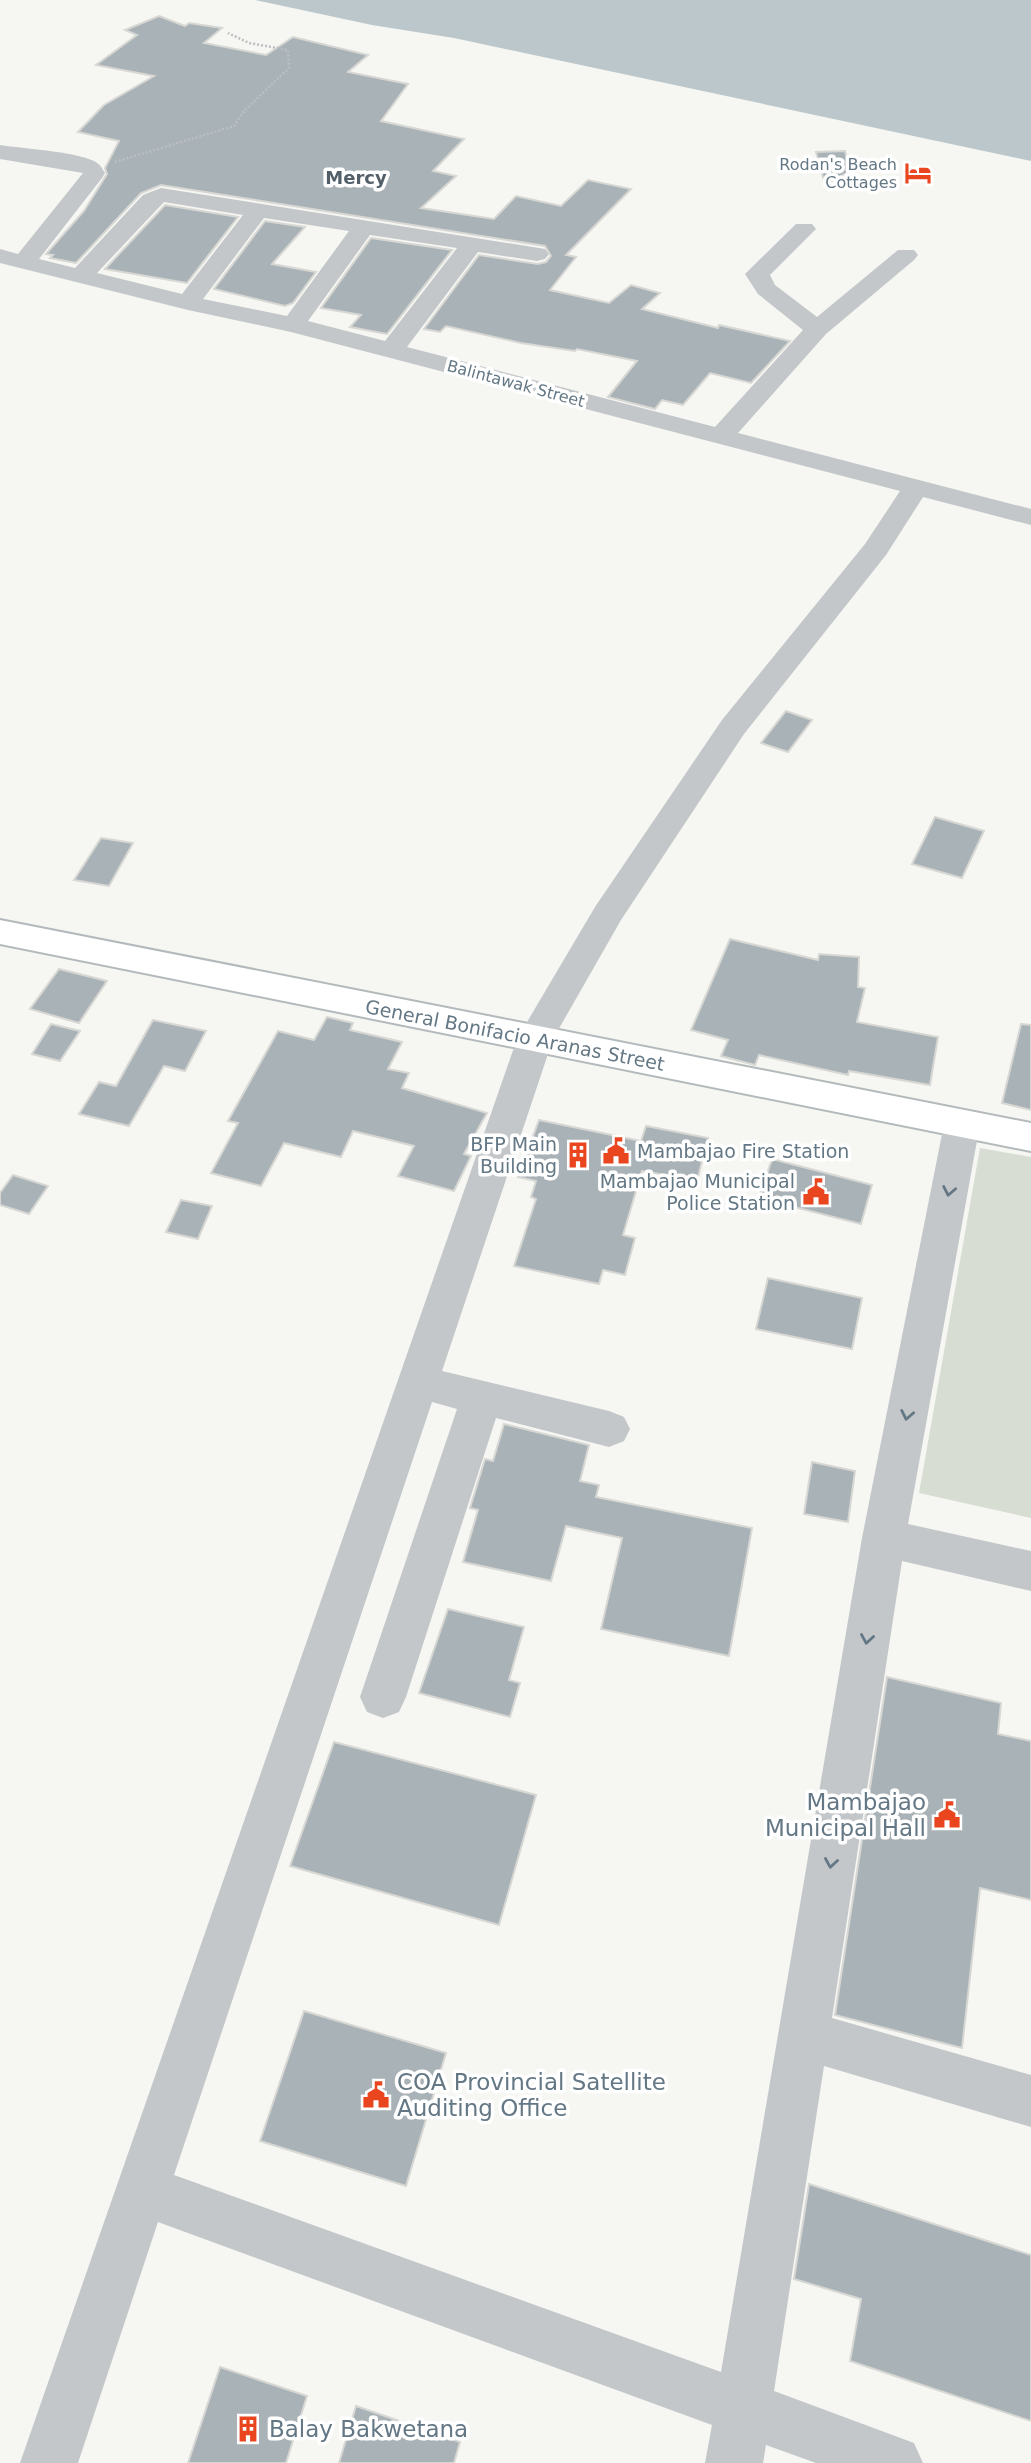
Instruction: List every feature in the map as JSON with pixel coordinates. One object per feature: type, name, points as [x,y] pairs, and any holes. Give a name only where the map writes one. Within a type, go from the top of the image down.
[{"type":"main road","name":"General Bonifacio Aranas Street","points":[[0,932],[1031,1138]]},
{"type":"street","points":[[0,152],[68,162],[92,169],[92,179],[12,259]]},
{"type":"street","points":[[80,276],[156,196],[537,254]]},
{"type":"street","points":[[188,303],[258,211]]},
{"type":"street","points":[[293,325],[364,227]]},
{"type":"street","points":[[804,229],[757,274],[766,289],[817,329]]},
{"type":"street","points":[[391,351],[472,244]]},
{"type":"street","points":[[720,436],[817,329],[906,255]]},
{"type":"street","name":"Balintawak Street","points":[[12,259],[188,303],[293,325],[1031,517]]},
{"type":"street","points":[[49,2463],[535,1039],[607,915],[733,727],[876,549],[916,487]]},
{"type":"street","points":[[734,2463],[884,1538],[962,1124]]},
{"type":"street","points":[[418,1381],[609,1429]]},
{"type":"street","points":[[383,1697],[482,1397]]},
{"type":"street","points":[[884,1538],[1031,1571]]},
{"type":"street","points":[[804,2035],[1031,2101]]},
{"type":"street","points":[[142,2190],[894,2463]]},
{"type":"path","points":[[92,169],[234,126],[244,111],[289,68],[288,50],[249,43],[228,33]]},
{"type":"shaded area","points":[[255,0],[1031,0],[1031,161],[454,38],[372,25]]},
{"type":"shaded area","points":[[980,1148],[1031,1157],[1031,1518],[919,1493]]},
{"type":"building","points":[[159,16],[185,26],[189,23],[222,28],[204,43],[266,55],[293,37],[368,55],[348,72],[408,84],[381,121],[464,139],[433,171],[456,176],[421,208],[494,219],[516,196],[561,206],[588,180],[631,189],[566,255],[576,257],[550,290],[609,303],[631,285],[660,293],[642,309],[718,328],[719,325],[790,341],[751,383],[710,373],[683,405],[662,400],[655,409],[608,397],[637,361],[577,349],[575,351],[521,343],[446,326],[440,332],[424,329],[479,255],[538,264],[546,262],[551,256],[545,246],[161,185],[141,193],[76,263],[50,258],[53,255],[46,254],[84,211],[107,174],[105,168],[119,141],[78,132],[104,105],[154,76],[96,65],[137,35],[125,30]]},
{"type":"building","points":[[845,151],[850,171],[825,185],[816,152]]},
{"type":"building","points":[[165,205],[238,217],[187,283],[105,269]]},
{"type":"building","points":[[265,221],[305,227],[272,264],[316,272],[293,303],[285,306],[214,289]]},
{"type":"building","points":[[371,238],[452,250],[387,334],[350,327],[361,315],[321,308]]},
{"type":"building","points":[[786,711],[812,720],[788,752],[761,743]]},
{"type":"building","points":[[935,817],[984,831],[962,878],[912,864]]},
{"type":"building","points":[[101,838],[133,843],[109,886],[74,880]]},
{"type":"building","points":[[730,939],[818,960],[819,954],[859,957],[858,987],[865,988],[857,1022],[938,1037],[930,1085],[849,1071],[848,1075],[759,1055],[755,1065],[721,1056],[728,1040],[691,1030]]},
{"type":"building","points":[[59,969],[107,981],[79,1023],[30,1009]]},
{"type":"building","points":[[327,1017],[353,1023],[350,1030],[402,1042],[388,1069],[409,1073],[402,1088],[487,1113],[464,1154],[471,1156],[454,1191],[398,1176],[414,1146],[353,1131],[341,1157],[284,1143],[261,1186],[211,1173],[238,1123],[228,1121],[278,1031],[314,1040]]},
{"type":"building","points":[[153,1020],[206,1031],[185,1071],[164,1066],[129,1126],[79,1114],[99,1082],[116,1086]]},
{"type":"building","points":[[51,1024],[80,1031],[60,1061],[32,1054]]},
{"type":"building","points":[[1021,1024],[1031,1025],[1031,1110],[1002,1103]]},
{"type":"building","points":[[539,1120],[641,1141],[646,1126],[708,1138],[697,1181],[642,1171],[623,1235],[635,1238],[625,1275],[603,1270],[599,1284],[514,1266],[536,1199],[531,1197],[536,1181],[518,1177]]},
{"type":"building","name":"Mambajao Municipal Police Station","points":[[772,1159],[872,1185],[861,1224],[759,1198]]},
{"type":"building","points":[[13,1175],[48,1186],[29,1214],[0,1205],[0,1193]]},
{"type":"building","points":[[181,1200],[212,1206],[198,1239],[166,1232]]},
{"type":"building","points":[[768,1278],[862,1298],[852,1349],[756,1329]]},
{"type":"building","points":[[504,1424],[589,1445],[580,1481],[599,1485],[596,1497],[752,1528],[729,1656],[601,1629],[622,1538],[566,1526],[551,1581],[463,1562],[478,1510],[470,1508],[485,1459],[493,1461]]},
{"type":"building","points":[[812,1462],[855,1471],[848,1522],[804,1514]]},
{"type":"building","points":[[448,1609],[524,1627],[509,1680],[520,1683],[510,1717],[419,1693]]},
{"type":"building","name":"Mambajao Municipal Hall","points":[[887,1677],[1001,1703],[998,1734],[1031,1741],[1031,1900],[980,1888],[962,2048],[835,2015]]},
{"type":"building","points":[[334,1742],[536,1795],[499,1925],[290,1866]]},
{"type":"building","points":[[304,2011],[446,2053],[406,2186],[260,2141]]},
{"type":"building","points":[[809,2184],[1031,2255],[1031,2421],[850,2361],[861,2299],[794,2279]]},
{"type":"building","name":"Balay Bakwetana","points":[[220,2367],[307,2396],[286,2463],[188,2463]]},
{"type":"building","points":[[356,2406],[460,2442],[454,2463],[339,2463]]},
{"type":"place","name":"Rodan's Beach Cottages","points":[[918,173]]},
{"type":"place","name":"Mambajao Fire Station","points":[[616,1151]]},
{"type":"place","name":"BFP Main Building","points":[[578,1155]]},
{"type":"place","name":"Mambajao Municipal Police Station","points":[[816,1192]]},
{"type":"place","name":"Mambajao Municipal Hall","points":[[947,1815]]},
{"type":"place","name":"COA Provincial Satellite Auditing Office","points":[[376,2095]]},
{"type":"place","name":"Balay Bakwetana","points":[[248,2429]]},
{"type":"district","name":"Mercy","points":[[356,178]]}]
